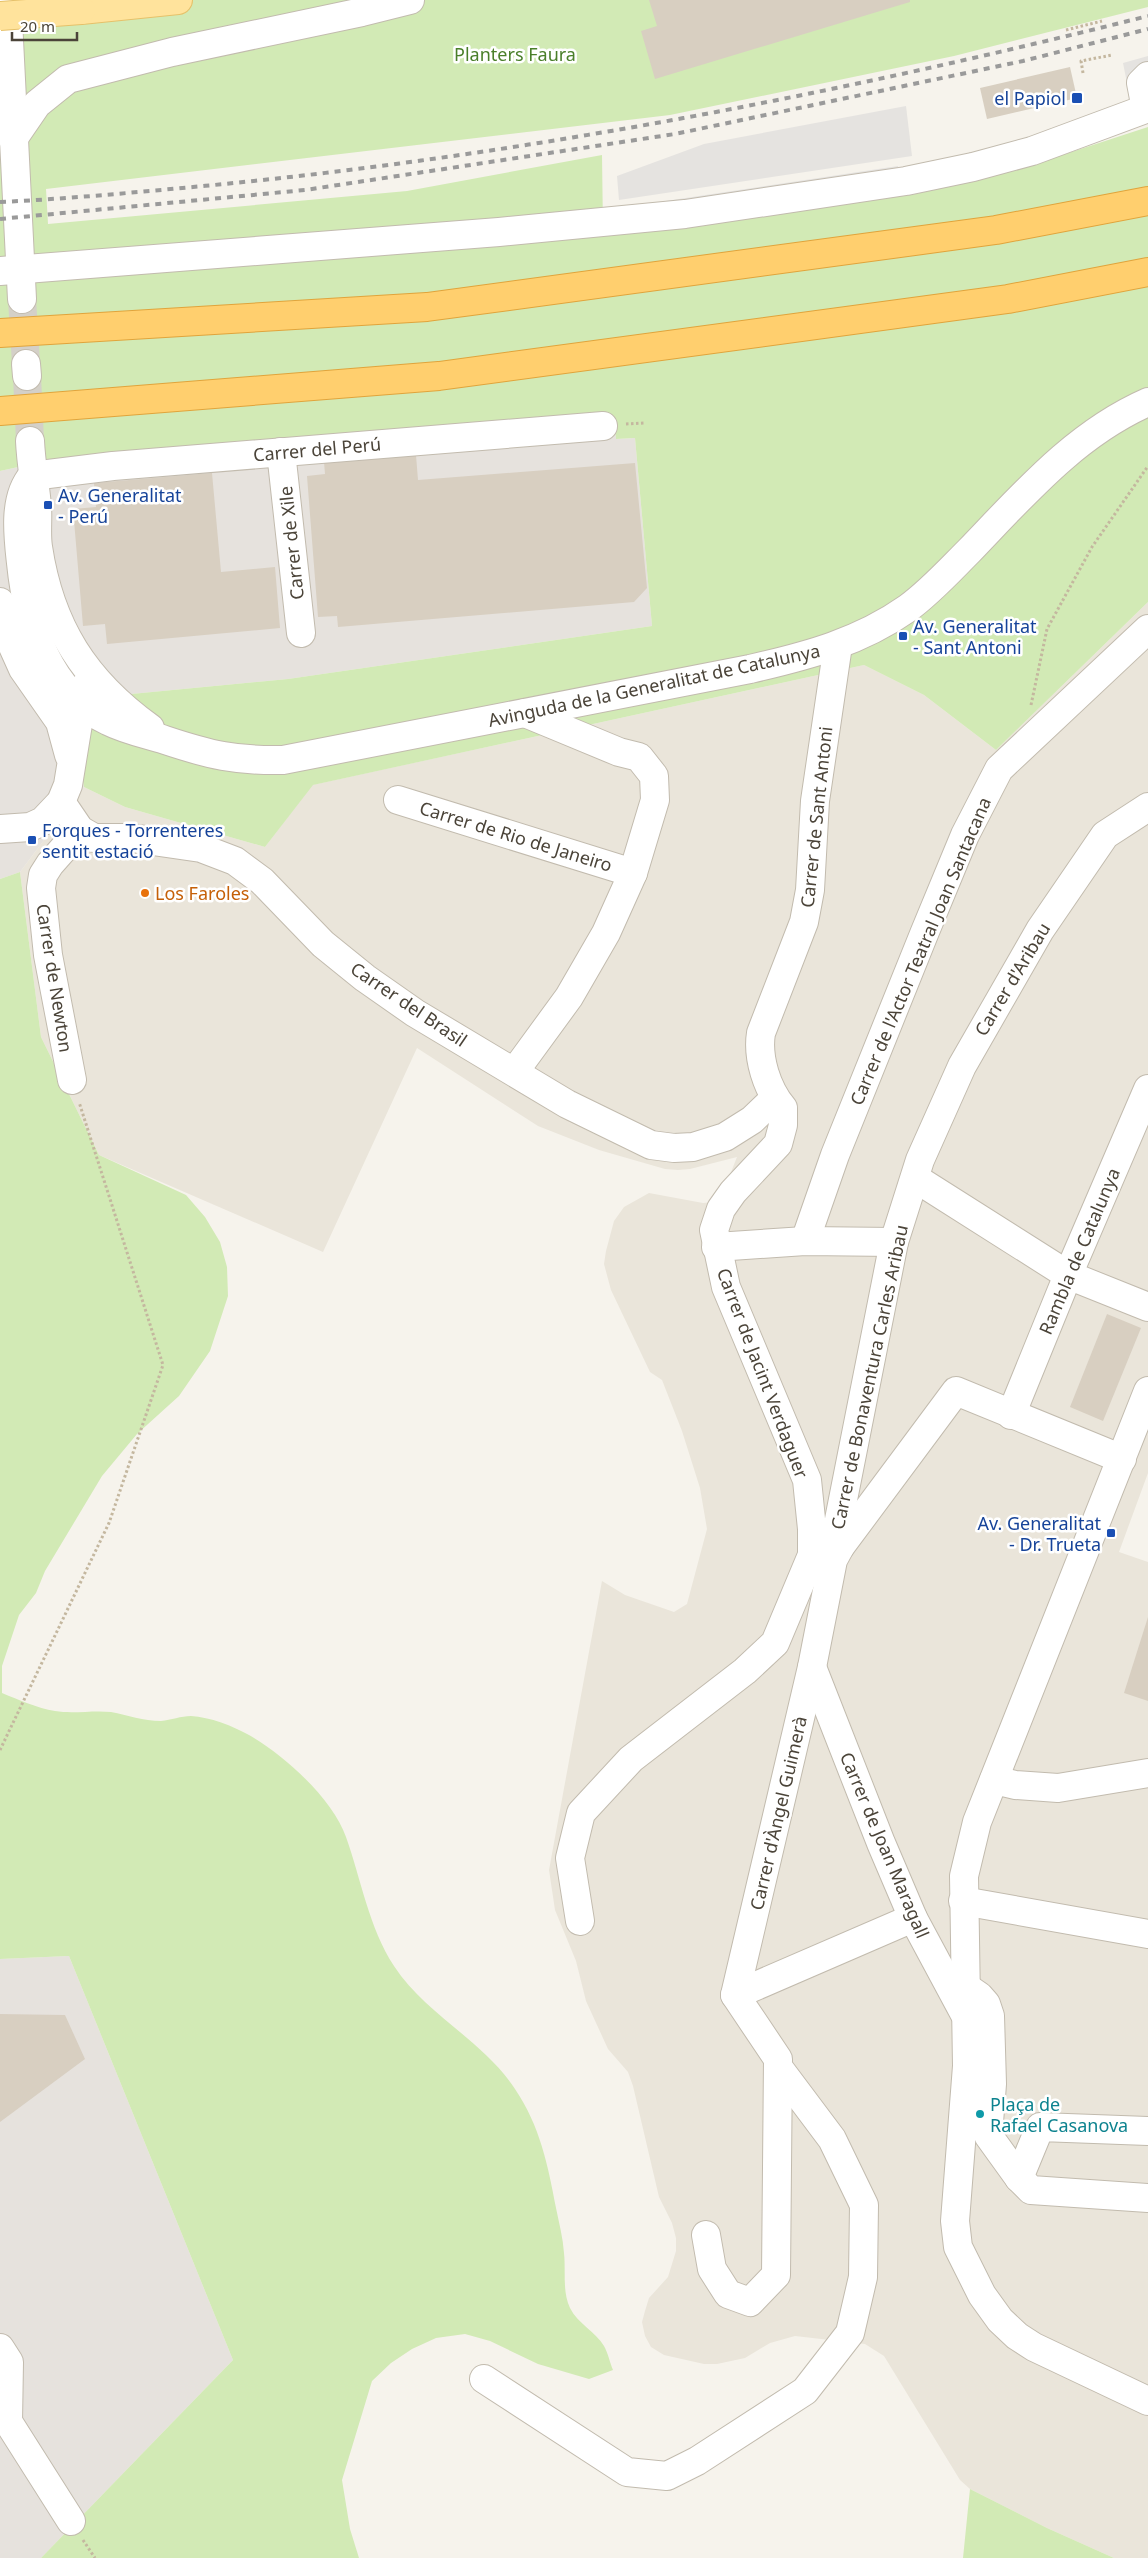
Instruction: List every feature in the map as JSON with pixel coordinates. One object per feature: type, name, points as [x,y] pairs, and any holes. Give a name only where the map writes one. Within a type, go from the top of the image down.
[{"type":"highway","points":[[0,333],[427,307],[996,230],[1148,201]]},
{"type":"highway","points":[[0,411],[439,376],[1008,299],[1148,272]]},
{"type":"main road","points":[[0,16],[178,0]]},
{"type":"street","points":[[7,0],[10,270],[22,299]]},
{"type":"street","points":[[7,130],[68,79],[172,52],[410,0]]},
{"type":"street","points":[[10,270],[499,232],[685,214],[906,180],[973,167],[1032,151],[1147,109],[1141,83],[1148,76]]},
{"type":"street","name":"Avinguda de la Generalitat de Catalunya","points":[[27,481],[10,538],[31,626],[39,646],[54,670],[81,703],[94,714],[118,726],[223,758],[253,761],[283,760],[750,669],[810,655],[838,646],[865,634],[910,607],[942,579],[1072,448],[1100,427],[1148,402]]},
{"type":"street","name":"Carrer del Perú","points":[[27,481],[113,466],[603,426]]},
{"type":"street","points":[[0,501],[27,481],[30,441]]},
{"type":"street","name":"Carrer de Xile","points":[[281,452],[301,633]]},
{"type":"street","name":"Avinguda de la Generalitat de Catalunya","points":[[27,481],[37,506],[38,545],[45,585],[55,616],[83,666],[128,712],[168,741]]},
{"type":"street","points":[[10,538],[29,552],[45,608],[55,616]]},
{"type":"street","points":[[0,602],[9,638],[23,669],[60,722],[71,761]]},
{"type":"street","name":"Carrer de l'Actor Teatral Joan Santacana","points":[[805,1241],[835,1155],[924,934],[965,835],[999,769],[1148,629]]},
{"type":"street","name":"Carrer de Sant Antoni","points":[[775,1098],[762,1063],[761,1033],[804,922],[810,890],[816,791],[838,646]]},
{"type":"street","points":[[0,829],[30,827],[43,821],[61,802],[68,785],[84,686],[83,666]]},
{"type":"street","points":[[515,1071],[569,997],[606,933],[633,873],[655,800],[654,776],[639,757],[619,752],[525,713]]},
{"type":"street","points":[[71,761],[98,736],[118,726]]},
{"type":"street","name":"Carrer de Rio de Janeiro","points":[[398,800],[633,873]]},
{"type":"street","points":[[61,802],[80,830]]},
{"type":"street","name":"Carrer d'Aribau","points":[[915,1178],[920,1160],[962,1066],[1027,952],[1105,835],[1148,807]]},
{"type":"street","name":"Carrer del Brasil","points":[[80,830],[94,838],[132,838],[201,848],[235,861],[262,881],[323,944],[365,978],[415,1013],[515,1071],[567,1104],[651,1145],[674,1148],[693,1147],[725,1137],[752,1120],[775,1098]]},
{"type":"street","name":"Carrer de Newton","points":[[72,1080],[48,955],[41,888],[43,875],[50,864],[80,830]]},
{"type":"street","name":"Rambla de Catalunya","points":[[1011,1415],[1068,1275],[1148,1089]]},
{"type":"street","name":"Carrer de Jacint Verdaguer","points":[[580,1921],[570,1858],[581,1813],[631,1759],[745,1671],[775,1643],[828,1554],[812,1529],[807,1480],[726,1288],[714,1230],[720,1209],[733,1192],[778,1144],[783,1125],[783,1108],[775,1098]]},
{"type":"street","points":[[915,1178],[1068,1275],[1148,1307]]},
{"type":"street","name":"Carrer de Bonaventura Carles Aribau","points":[[828,1554],[835,1540],[894,1242],[915,1178]]},
{"type":"street","points":[[716,1247],[805,1241],[894,1242]]},
{"type":"street","points":[[828,1554],[956,1391],[1122,1459]]},
{"type":"street","points":[[1148,1391],[968,1850],[963,1901],[967,2066],[955,2221],[958,2247],[968,2270],[1000,2320],[1016,2336],[1034,2347],[1148,2401]]},
{"type":"street","name":"Carrer d'Àngel Guimerà","points":[[735,1995],[812,1667],[828,1554]]},
{"type":"street","name":"Carrer de Joan Maragall","points":[[812,1667],[881,1843],[913,1918],[967,2018]]},
{"type":"street","points":[[994,1780],[1015,1785],[1058,1788],[1148,1773]]},
{"type":"street","points":[[963,1901],[1148,1934]]},
{"type":"street","points":[[706,2235],[712,2269],[728,2294],[750,2302],[776,2275],[778,2059],[735,1995],[913,1918]]},
{"type":"street","points":[[966,1987],[979,1996],[986,2004],[990,2016],[992,2084],[988,2135],[1018,2178],[1031,2190],[1148,2198]]},
{"type":"street","points":[[484,2379],[627,2472],[667,2476],[697,2461],[805,2390],[850,2333],[863,2276],[864,2205],[832,2139],[778,2067]]},
{"type":"street","points":[[1018,2178],[1040,2127],[1148,2131]]},
{"type":"street","points":[[0,2348],[9,2362],[4,2415],[71,2521]]},
{"type":"path","points":[[1066,30],[1102,21]]},
{"type":"path","points":[[1083,73],[1081,61],[1112,55]]},
{"type":"path","points":[[636,424],[645,423]]},
{"type":"path","points":[[1030,711],[1047,629],[1092,547],[1148,466]]},
{"type":"path","points":[[0,1750],[109,1523],[163,1365],[72,1080]]},
{"type":"shaded area","points":[[1148,56],[1148,81],[1128,88],[1123,63]]},
{"type":"shaded area","points":[[906,106],[912,156],[619,200],[617,176],[704,144]]},
{"type":"shaded area","points":[[898,166],[899,173],[660,211],[659,202]]},
{"type":"shaded area","points":[[614,416],[616,439],[635,438],[652,626],[288,679],[69,700],[84,787],[20,872],[0,879],[0,471],[50,460]]},
{"type":"shaded area","points":[[1148,602],[1148,1473],[1119,1552],[1148,1562],[1148,2558],[1114,2558],[1047,2528],[970,2489],[960,2480],[884,2356],[865,2344],[795,2336],[770,2343],[745,2358],[717,2364],[704,2364],[664,2355],[651,2347],[645,2336],[642,2322],[649,2298],[668,2277],[676,2251],[676,2238],[672,2223],[659,2197],[633,2086],[628,2072],[608,2049],[586,2001],[576,1961],[555,1910],[549,1870],[602,1581],[625,1595],[674,1612],[687,1604],[707,1529],[700,1488],[682,1431],[662,1380],[650,1372],[611,1290],[604,1264],[606,1251],[614,1221],[624,1207],[649,1193],[703,1203],[716,1202],[724,1190],[737,1157],[690,1169],[678,1170],[665,1169],[599,1150],[538,1126],[417,1048],[323,1252],[99,1155],[41,1037],[20,872],[84,787],[125,807],[265,847],[312,785],[864,665],[924,695],[996,750]]},
{"type":"shaded area","points":[[69,1956],[233,2360],[41,2558],[0,2558],[0,1959]]},
{"type":"green space","name":"Planters Faura","points":[[0,0],[1148,0],[1148,7],[954,56],[670,115],[46,189],[48,224],[407,191],[602,155],[603,230],[916,194],[1053,158],[1148,127],[1148,602],[996,750],[924,695],[864,665],[313,785],[265,847],[125,807],[84,787],[69,700],[288,679],[652,626],[635,438],[616,439],[614,416],[50,460],[0,471]]},
{"type":"green space","points":[[20,872],[41,1037],[99,1155],[186,1195],[205,1217],[220,1242],[227,1267],[228,1296],[210,1351],[179,1396],[137,1434],[102,1476],[45,1571],[36,1593],[19,1615],[2,1666],[2,1693],[35,1706],[55,1711],[111,1712],[154,1721],[191,1716],[221,1722],[249,1735],[277,1754],[319,1793],[340,1823],[378,1936],[394,1966],[422,1999],[487,2056],[502,2072],[524,2103],[542,2146],[550,2176],[563,2242],[565,2288],[570,2308],[573,2314],[601,2341],[613,2370],[589,2379],[538,2364],[490,2341],[465,2334],[436,2338],[412,2349],[391,2363],[372,2381],[342,2480],[350,2529],[359,2558],[41,2558],[233,2360],[69,1956],[0,1959],[0,879]]},
{"type":"green space","points":[[970,2489],[1047,2528],[1114,2558],[963,2558]]},
{"type":"building","points":[[649,0],[910,0],[910,2],[655,79],[641,31],[657,26]]},
{"type":"building","points":[[1070,67],[1077,98],[987,119],[980,88]]},
{"type":"building","points":[[416,455],[418,480],[635,463],[647,588],[634,602],[338,627],[337,616],[318,617],[307,476],[325,474],[324,462]]},
{"type":"building","points":[[212,473],[221,572],[275,567],[280,628],[107,644],[105,624],[83,626],[73,509],[96,507],[94,483]]},
{"type":"building","points":[[1107,1314],[1141,1328],[1103,1421],[1070,1407]]},
{"type":"building","points":[[1148,1617],[1148,1701],[1124,1693]]},
{"type":"building","points":[[0,2014],[65,2015],[85,2059],[0,2122]]},
{"type":"tunnel","points":[[22,299],[26,364]]},
{"type":"tunnel","points":[[27,376],[30,441]]},
{"type":"railway","points":[[0,202],[120,194],[314,174],[554,141],[674,120],[912,72],[1148,16]]},
{"type":"railway","points":[[0,219],[305,190],[675,134],[1023,61],[1148,29]]},
{"type":"place","name":"el Papiol","points":[[1077,98]]},
{"type":"place","name":"Av. Generalitat - Perú","points":[[48,505]]},
{"type":"place","name":"Av. Generalitat - Sant Antoni","points":[[903,636]]},
{"type":"place","name":"Forques - Torrenteres sentit estació","points":[[32,840]]},
{"type":"place","name":"Los Faroles","points":[[145,893]]},
{"type":"place","name":"Av. Generalitat - Dr. Trueta","points":[[1111,1533]]},
{"type":"place","name":"Plaça de Rafael Casanova","points":[[980,2114]]}]
